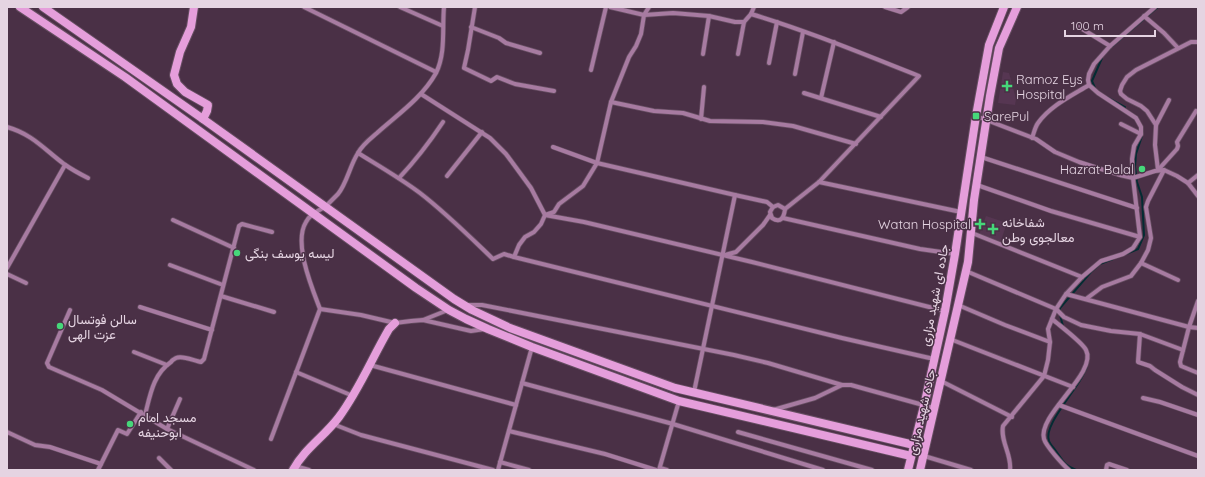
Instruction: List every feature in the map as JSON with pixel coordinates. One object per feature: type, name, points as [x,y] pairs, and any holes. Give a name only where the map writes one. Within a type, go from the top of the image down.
[{"type":"main road","points":[[20,7],[125,77],[313,214],[388,266],[416,288],[449,310],[466,319],[532,347],[679,400],[911,456]]},
{"type":"main road","points":[[43,7],[203,119],[454,299],[472,310],[510,328],[675,388],[914,444]]},
{"type":"main road","points":[[194,7],[191,27],[180,52],[174,76],[177,84],[185,92],[208,106],[203,119]]},
{"type":"main road","name":"جاده ای شهید مزاری","points":[[908,470],[924,406],[955,254],[976,116],[989,45],[1004,7]]},
{"type":"main road","points":[[977,185],[990,96],[1000,48],[1016,7]]},
{"type":"main road","name":"جاده شهید مزاری","points":[[920,470],[966,271],[977,185]]},
{"type":"main road","points":[[466,319],[472,310]]},
{"type":"main road","points":[[294,468],[306,450],[333,424],[352,396],[389,329],[396,323]]},
{"type":"street","points":[[304,7],[436,72]]},
{"type":"street","points":[[400,7],[442,26]]},
{"type":"street","points":[[271,439],[320,309],[302,254],[302,234],[306,222],[313,214],[325,206],[339,193],[358,153],[421,94],[436,72],[442,54],[444,7]]},
{"type":"street","points":[[475,7],[464,68],[491,81],[497,77],[515,84],[554,92]]},
{"type":"street","points":[[591,70],[606,7]]},
{"type":"street","points":[[610,7],[644,15],[673,13],[709,16],[735,22],[744,22]]},
{"type":"street","points":[[514,257],[524,237],[534,232],[541,224],[545,215],[554,212],[559,204],[583,186],[597,163],[611,102],[629,57],[639,40],[644,15],[649,7]]},
{"type":"street","points":[[738,54],[744,22],[751,14],[754,7]]},
{"type":"street","points":[[885,7],[901,12],[908,7]]},
{"type":"street","points":[[1010,470],[1011,463],[1002,432],[1003,426],[1012,417],[1044,376],[1050,342],[1048,329],[1056,309],[1066,294],[1082,277],[1101,261],[1123,254],[1133,248],[1140,237],[1132,159],[1134,146],[1141,134],[1141,127],[1136,118],[1098,93],[1089,85],[1088,80],[1094,64],[1110,46],[1155,7]]},
{"type":"street","points":[[751,14],[834,42],[919,76],[819,182],[785,209],[783,218]]},
{"type":"street","points":[[703,54],[709,16]]},
{"type":"street","points":[[1144,16],[1164,33],[1178,48]]},
{"type":"street","points":[[769,63],[777,22]]},
{"type":"street","points":[[471,27],[499,38],[506,43],[540,53]]},
{"type":"street","points":[[1080,27],[1110,46]]},
{"type":"street","points":[[795,74],[804,32]]},
{"type":"street","points":[[821,98],[834,42]]},
{"type":"street","points":[[1156,125],[1141,106],[1127,99],[1121,94],[1120,91],[1122,85],[1127,77],[1136,70],[1191,42],[1198,42]]},
{"type":"street","points":[[1032,138],[1037,125],[1046,114],[1064,100],[1089,85]]},
{"type":"street","points":[[701,119],[704,88]]},
{"type":"street","points":[[804,93],[881,117]]},
{"type":"street","points":[[421,94],[490,138],[506,154],[531,188],[545,215]]},
{"type":"street","points":[[1158,170],[1155,145],[1156,125],[1169,100]]},
{"type":"street","points":[[611,102],[654,110],[683,113],[710,121],[763,122],[793,126],[856,144]]},
{"type":"street","points":[[1158,170],[1178,146],[1177,142],[1196,110]]},
{"type":"street","points":[[976,116],[987,119],[1032,138],[1055,152],[1079,162],[1133,178],[1158,170],[1164,170],[1188,183],[1198,196]]},
{"type":"street","points":[[399,178],[414,162],[443,122]]},
{"type":"street","points":[[1121,124],[1141,134]]},
{"type":"street","points":[[7,127],[19,131],[39,143],[65,165],[88,178]]},
{"type":"street","points":[[446,176],[482,132]]},
{"type":"street","points":[[553,147],[597,163],[767,202],[773,207]]},
{"type":"street","points":[[358,153],[419,192],[493,259],[504,254],[842,338],[934,359]]},
{"type":"street","points":[[981,157],[1137,208]]},
{"type":"street","points":[[7,268],[65,165]]},
{"type":"street","points":[[1086,299],[1102,287],[1131,276],[1141,263],[1148,250],[1151,238],[1146,207],[1164,170]]},
{"type":"street","points":[[1188,183],[1198,175]]},
{"type":"street","points":[[819,182],[961,212]]},
{"type":"street","points":[[977,185],[1051,211],[1140,237]]},
{"type":"street","points":[[694,392],[735,195]]},
{"type":"street","points":[[722,255],[736,252],[763,225],[770,215],[773,207],[778,205],[785,209]]},
{"type":"street","points":[[545,215],[584,222],[722,255],[944,311]]},
{"type":"street","points":[[770,215],[776,220],[783,218],[848,234],[920,249],[955,254]]},
{"type":"street","points":[[174,220],[234,248]]},
{"type":"street","points":[[145,415],[154,384],[158,376],[167,365],[176,358],[184,358],[201,362],[204,359],[240,226],[242,224],[272,232]]},
{"type":"street","points":[[972,233],[1082,277]]},
{"type":"street","points":[[1141,263],[1178,280]]},
{"type":"street","points":[[170,265],[223,285]]},
{"type":"street","points":[[966,271],[1056,309],[1064,317],[1081,325],[1111,332],[1140,334],[1184,350]]},
{"type":"street","points":[[7,274],[26,283]]},
{"type":"street","points":[[1066,294],[1198,328]]},
{"type":"street","points":[[221,296],[274,312]]},
{"type":"street","points":[[1198,301],[1189,326],[1180,362],[1182,366],[1198,373]]},
{"type":"street","points":[[463,305],[482,305],[768,363],[935,408]]},
{"type":"street","points":[[958,305],[1050,342]]},
{"type":"street","points":[[140,307],[212,330]]},
{"type":"street","points":[[320,309],[361,315],[396,323],[411,320],[423,320],[471,331],[488,329]]},
{"type":"street","points":[[70,310],[47,363],[49,367],[102,390],[167,429],[254,470]]},
{"type":"street","points":[[423,320],[449,310]]},
{"type":"street","points":[[1052,319],[1079,343],[1086,351],[1087,358],[1086,367],[1059,405],[1043,433],[1047,445],[1069,470]]},
{"type":"street","points":[[1140,334],[1138,362],[1153,367],[1154,370],[1198,396]]},
{"type":"street","points":[[950,339],[1073,387]]},
{"type":"street","points":[[498,470],[532,347]]},
{"type":"street","points":[[134,352],[167,365]]},
{"type":"street","points":[[369,365],[516,405]]},
{"type":"street","points":[[296,372],[352,396]]},
{"type":"street","points":[[941,381],[1012,417]]},
{"type":"street","points":[[522,383],[672,424],[823,470]]},
{"type":"street","points":[[768,411],[815,398],[842,384]]},
{"type":"street","points":[[1143,398],[1198,415]]},
{"type":"street","points":[[167,429],[180,399]]},
{"type":"street","points":[[658,469],[679,400]]},
{"type":"street","points":[[1059,405],[1198,456]]},
{"type":"street","points":[[98,470],[118,430],[127,434],[140,412]]},
{"type":"street","points":[[333,424],[361,435],[493,470]]},
{"type":"street","points":[[509,431],[667,470]]},
{"type":"street","points":[[7,432],[36,445],[50,447],[101,464]]},
{"type":"street","points":[[738,432],[872,470]]},
{"type":"street","points":[[924,456],[971,470]]},
{"type":"street","points":[[159,458],[171,470]]},
{"type":"street","points":[[500,462],[529,470]]},
{"type":"street","points":[[1106,470],[1107,465],[1109,464],[1128,470]]},
{"type":"street","points":[[294,468],[310,470]]},
{"type":"shaded area","name":"Ramoz Eys Hospital","points":[[1003,72],[1009,73],[1016,99],[1015,105],[998,103]]},
{"type":"shaded area","name":"شفاخانه معالجوی وطن","points":[[986,216],[1007,223],[1000,243],[979,235]]},
{"type":"waterway","points":[[1108,50],[1158,7]]},
{"type":"waterway","points":[[1095,88],[1092,81],[1102,58]]},
{"type":"waterway","points":[[1107,97],[1125,107]]},
{"type":"waterway","points":[[1126,254],[1138,249],[1144,235],[1142,197],[1137,182],[1135,167],[1136,154],[1142,136]]},
{"type":"waterway","points":[[1060,311],[1060,308],[1091,272],[1100,264],[1113,259]]},
{"type":"waterway","points":[[1060,315],[1063,326]]},
{"type":"waterway","points":[[1076,470],[1062,460],[1049,441],[1049,433],[1058,413],[1080,380],[1088,362]]},
{"type":"place","name":"Ramoz Eys Hospital","points":[[1007,86]]},
{"type":"place","name":"SarePul","points":[[976,116]]},
{"type":"place","name":"Hazrat Balal","points":[[1142,169]]},
{"type":"place","name":"Watan Hospital","points":[[980,224]]},
{"type":"place","name":"شفاخانه معالجوی وطن","points":[[993,229]]},
{"type":"place","name":"لیسه یوسف بنگی","points":[[237,253]]},
{"type":"place","name":"سالن فوتسال عزت الهی","points":[[60,326]]},
{"type":"place","name":"مسجد امام ابوحنیفه","points":[[130,424]]}]
